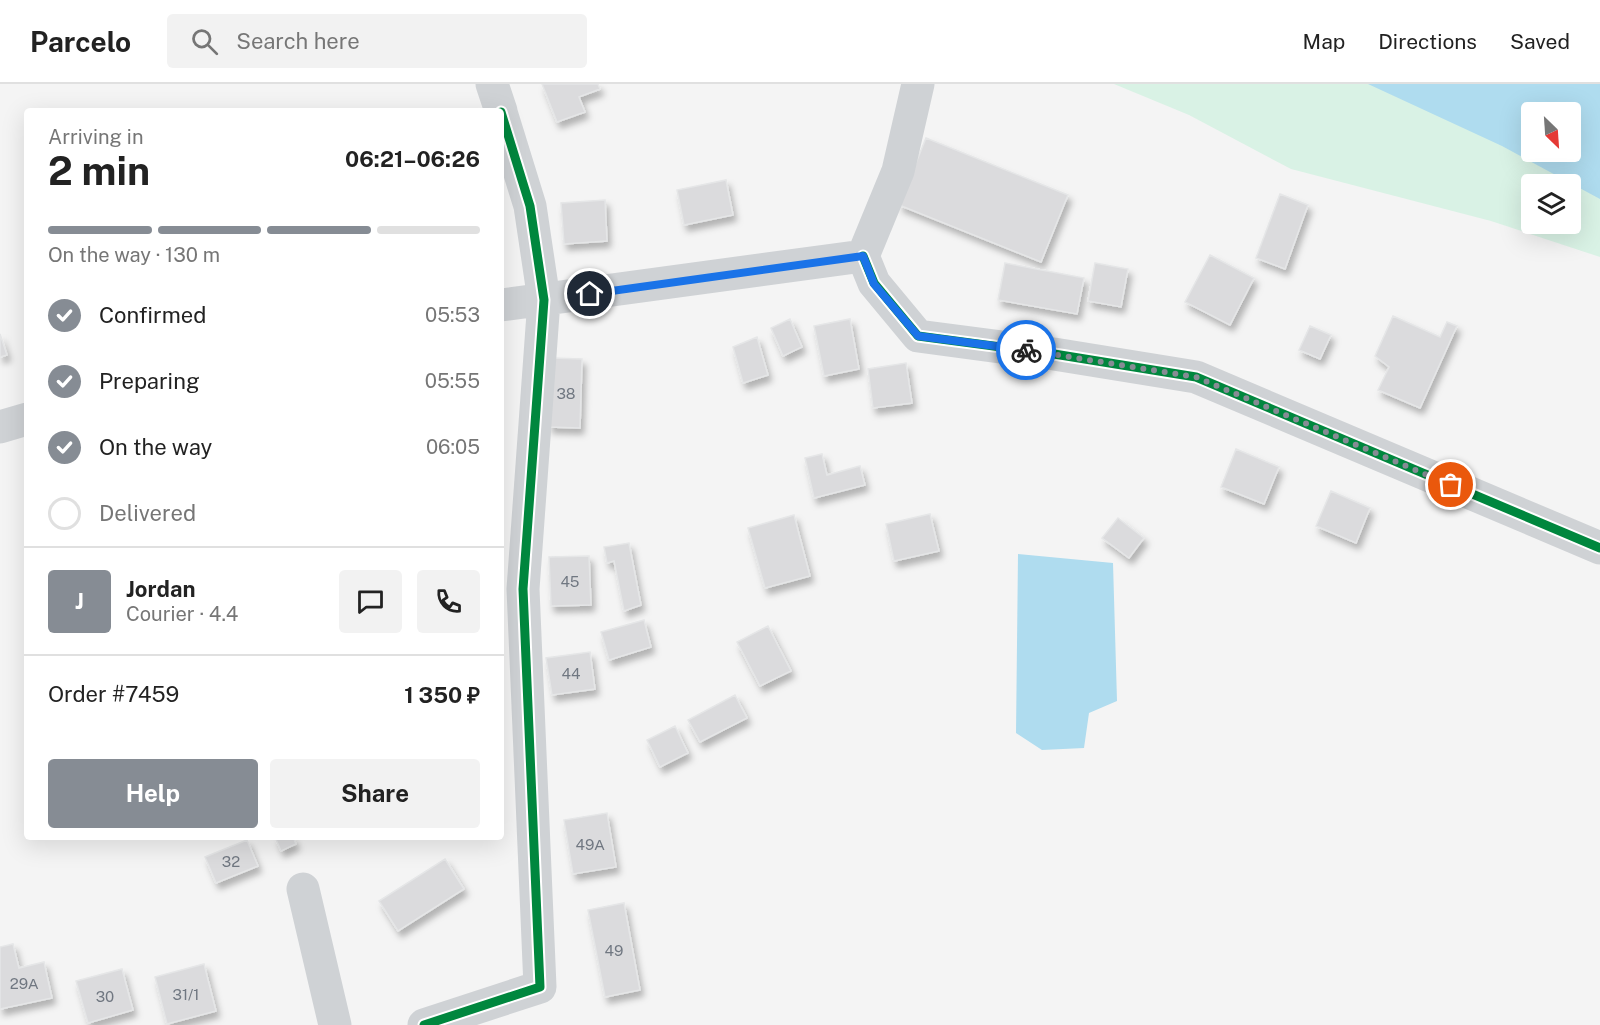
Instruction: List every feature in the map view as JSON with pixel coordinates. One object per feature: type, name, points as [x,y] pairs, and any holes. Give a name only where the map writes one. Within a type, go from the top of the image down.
[{"type":"street","points":[[492,84],[500,108]]},
{"type":"street","points":[[918,84],[898,171],[863,256],[874,284],[918,336],[1054,354],[1196,377],[1600,548]]},
{"type":"street","points":[[424,1025],[540,987],[523,589],[544,300],[530,206],[504,122]]},
{"type":"street","points":[[504,305],[863,256]]},
{"type":"street","points":[[0,427],[24,420]]},
{"type":"street","points":[[303,889],[335,1025]]},
{"type":"green space","points":[[1114,84],[1600,84],[1600,257],[1530,234],[1581,234],[1581,174],[1521,174],[1521,231],[1291,169],[1189,115]]},
{"type":"water","points":[[1368,84],[1600,84],[1600,199],[1581,189],[1581,174],[1554,174],[1532,162],[1581,162],[1581,102],[1521,102],[1521,156]]},
{"type":"water","points":[[1018,554],[1113,563],[1117,701],[1089,713],[1084,748],[1042,750],[1016,733]]},
{"type":"building","points":[[542,84],[598,84],[600,89],[579,97],[585,112],[557,122]]},
{"type":"building","points":[[926,138],[1068,195],[1041,262],[899,205]]},
{"type":"building","points":[[726,180],[733,215],[684,225],[677,190]]},
{"type":"building","points":[[1280,194],[1308,205],[1285,269],[1256,258]]},
{"type":"building","points":[[605,200],[607,241],[564,244],[561,203]]},
{"type":"building","points":[[1210,255],[1254,278],[1230,325],[1185,302]]},
{"type":"building","points":[[1005,263],[1084,278],[1077,314],[998,300]]},
{"type":"building","points":[[1095,263],[1128,269],[1121,307],[1088,301]]},
{"type":"building","points":[[1393,316],[1440,337],[1447,322],[1457,326],[1420,408],[1378,390],[1389,367],[1375,356]]},
{"type":"building","points":[[790,319],[802,347],[783,356],[771,328]]},
{"type":"building","points":[[850,319],[859,369],[824,376],[814,326]]},
{"type":"building","points":[[1310,326],[1331,335],[1320,359],[1299,350]]},
{"type":"building","points":[[0,334],[7,355],[0,357]]},
{"type":"building","points":[[757,337],[768,375],[743,383],[733,347]]},
{"type":"building","points":[[552,358],[582,359],[580,428],[549,427]]},
{"type":"building","points":[[906,363],[912,403],[873,408],[868,369]]},
{"type":"building","points":[[1236,449],[1279,467],[1264,504],[1221,487]]},
{"type":"building","points":[[822,454],[827,475],[860,466],[865,485],[814,498],[805,458]]},
{"type":"building","points":[[1331,491],[1370,508],[1356,543],[1316,526]]},
{"type":"building","points":[[930,514],[939,551],[894,561],[886,524]]},
{"type":"building","points":[[794,515],[810,576],[765,588],[748,528]]},
{"type":"building","points":[[1118,518],[1144,538],[1129,558],[1102,538]]},
{"type":"building","points":[[629,543],[641,605],[624,611],[614,561],[607,563],[604,547]]},
{"type":"building","points":[[589,556],[591,605],[551,606],[549,557]]},
{"type":"building","points":[[644,620],[651,647],[609,660],[601,632]]},
{"type":"building","points":[[768,626],[791,671],[760,686],[737,642]]},
{"type":"building","points":[[590,652],[595,689],[552,695],[546,658]]},
{"type":"building","points":[[735,695],[747,718],[700,742],[688,720]]},
{"type":"building","points":[[675,726],[688,753],[660,767],[647,740]]},
{"type":"building","points":[[607,813],[616,867],[573,874],[564,820]]},
{"type":"building","points":[[247,840],[258,866],[216,883],[205,857]]},
{"type":"building","points":[[276,840],[294,840],[296,844],[281,851]]},
{"type":"building","points":[[445,859],[464,889],[398,931],[379,901]]},
{"type":"building","points":[[624,903],[640,990],[605,997],[588,910]]},
{"type":"building","points":[[13,944],[19,968],[44,962],[52,998],[0,1009],[0,947]]},
{"type":"building","points":[[204,964],[216,1011],[167,1024],[155,977]]},
{"type":"building","points":[[122,969],[133,1010],[88,1023],[76,981]]},
{"type":"cycle path","points":[[424,1025],[540,987],[523,589],[544,300],[530,206],[504,122]]},
{"type":"cycle path","points":[[863,256],[874,283],[918,336],[1054,354],[1196,377],[1600,548]]},
{"type":"way so far","points":[[1026,350],[1196,377],[1451,485]]},
{"type":"route","points":[[590,294],[863,256],[874,284],[918,336],[1026,350]]}]
